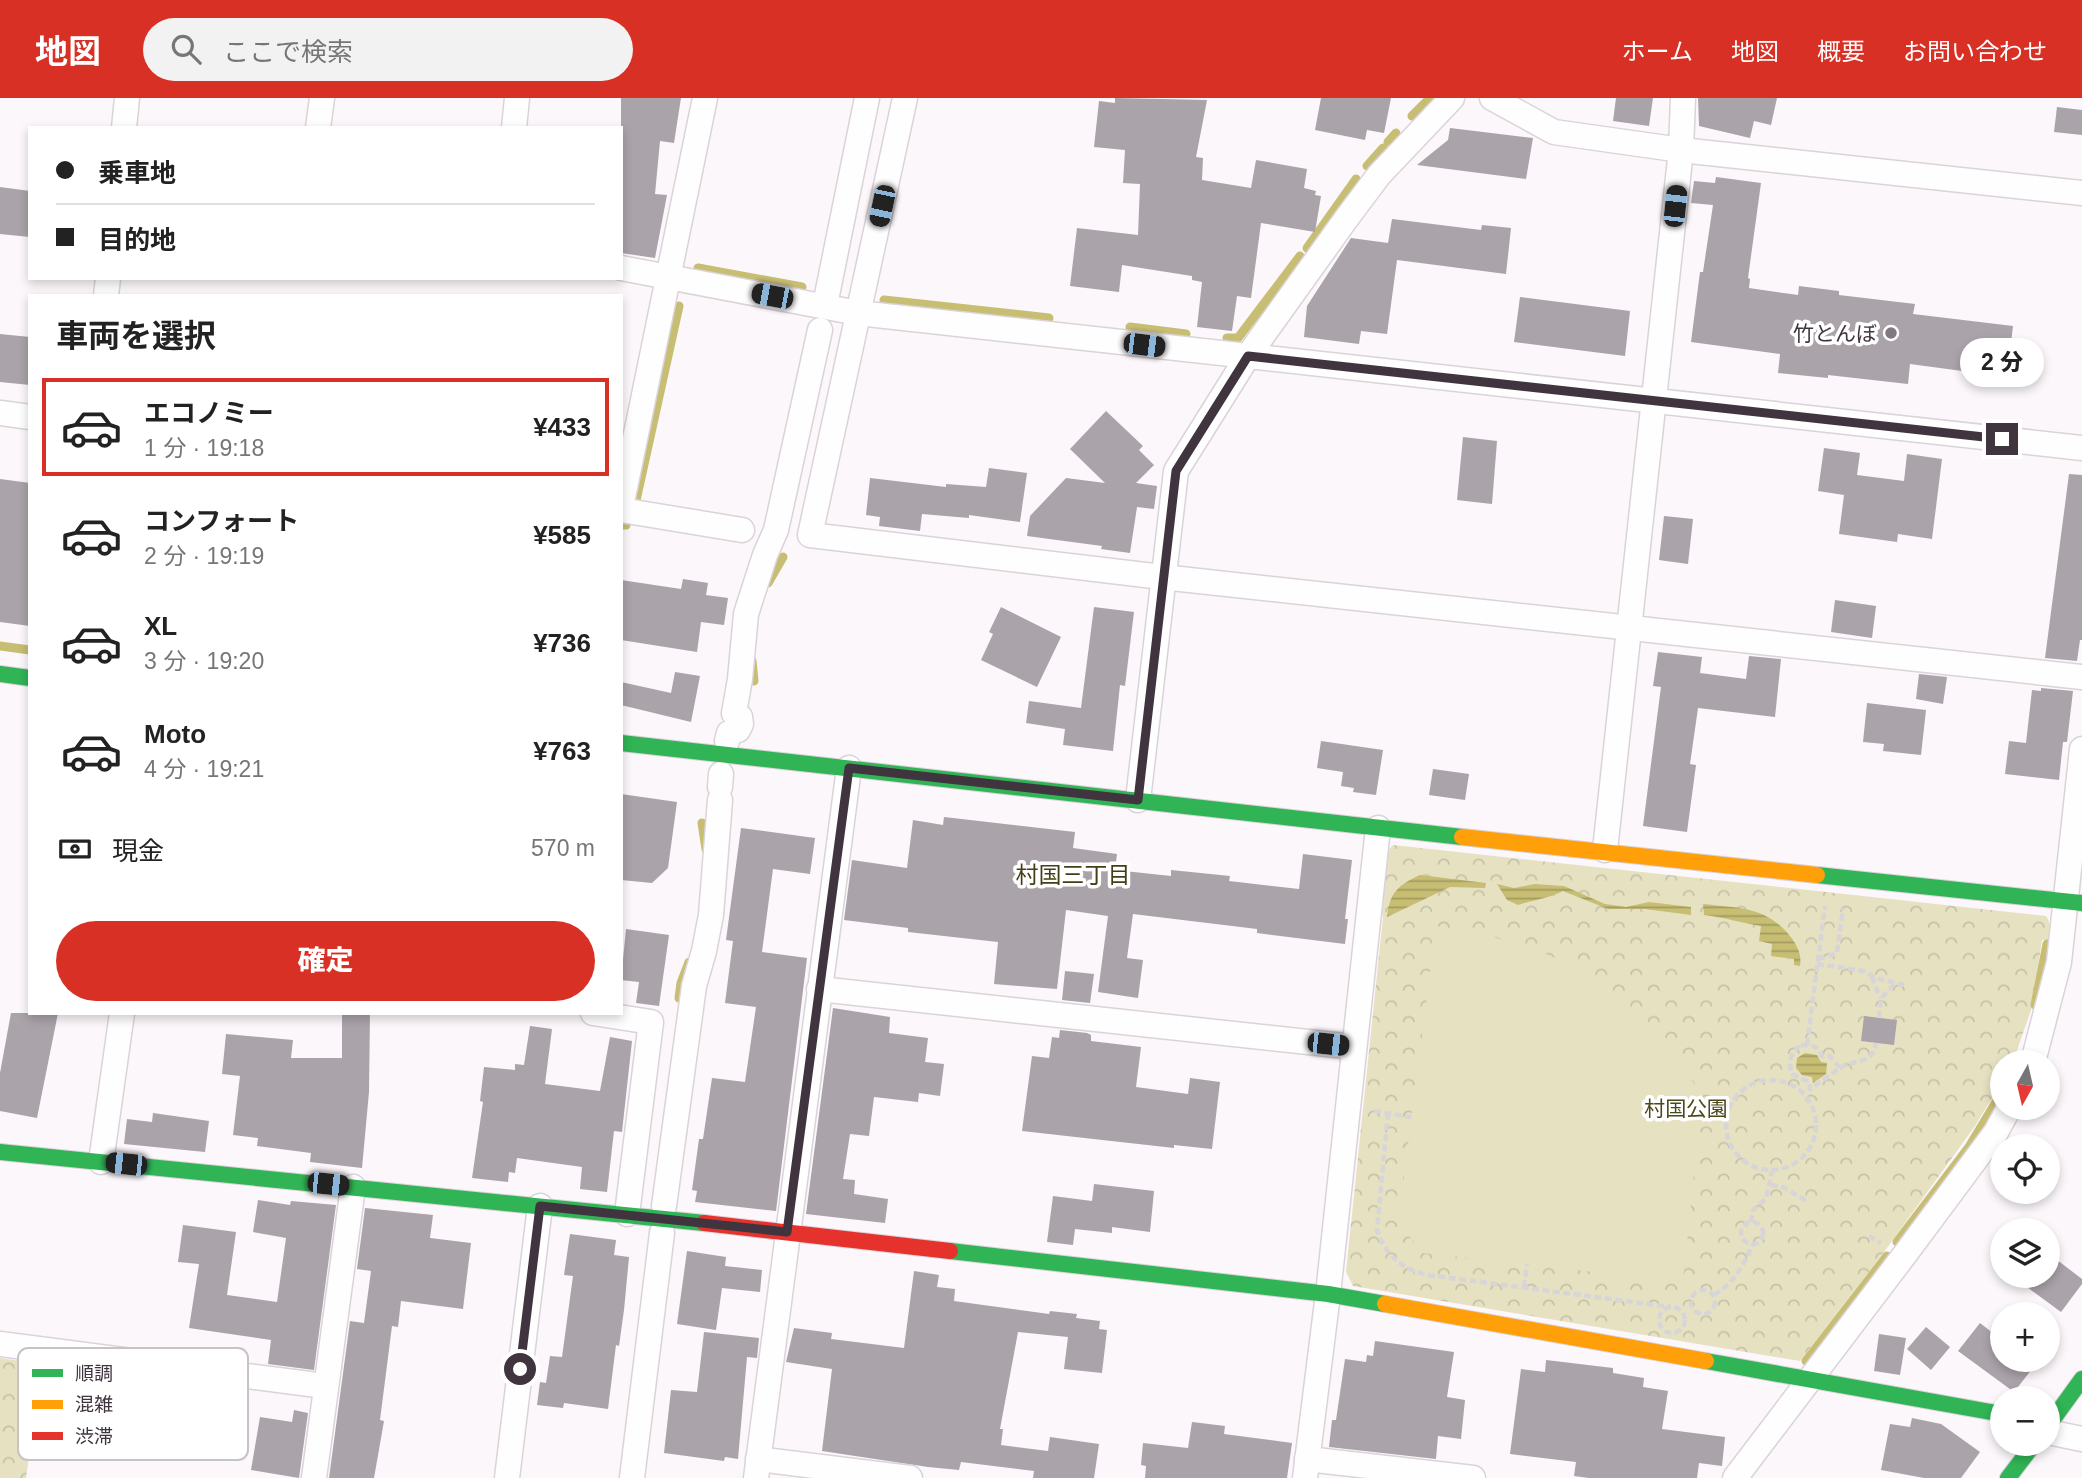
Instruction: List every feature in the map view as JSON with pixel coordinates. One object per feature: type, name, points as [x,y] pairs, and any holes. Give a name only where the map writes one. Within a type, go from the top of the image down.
[{"type":"street","points":[[124,126],[127,98]]},
{"type":"street","points":[[318,126],[322,98]]},
{"type":"street","points":[[514,126],[517,98]]},
{"type":"street","points":[[623,498],[705,98]]},
{"type":"street","points":[[827,295],[867,98]]},
{"type":"street","points":[[905,98],[810,535],[1162,577],[2082,677]]},
{"type":"street","points":[[1138,800],[1176,471],[1248,356],[1379,175],[1451,98]]},
{"type":"street","points":[[1492,98],[1554,132],[1681,150],[2082,193]]},
{"type":"street","points":[[1605,850],[1681,150],[1683,98]]},
{"type":"street","points":[[623,268],[858,313],[2082,448]]},
{"type":"street","points":[[730,729],[740,679],[746,614],[776,530],[820,330]]},
{"type":"street","points":[[0,412],[28,417]]},
{"type":"street","points":[[623,508],[742,530]]},
{"type":"street","points":[[0,674],[28,678]]},
{"type":"street","points":[[623,743],[2073,902]]},
{"type":"street","points":[[2036,1050],[2073,902],[2082,749]]},
{"type":"street","points":[[849,768],[757,1468],[910,1478]]},
{"type":"street","points":[[664,1206],[694,986],[711,915],[720,787]]},
{"type":"street","points":[[1378,828],[1328,1294],[1306,1468],[1473,1478]]},
{"type":"street","points":[[819,989],[1354,1047]]},
{"type":"street","points":[[101,1162],[121,1015]]},
{"type":"street","points":[[608,1015],[652,1021],[627,1214]]},
{"type":"street","points":[[1735,1478],[2002,1120]]},
{"type":"street","points":[[0,1152],[627,1214],[1328,1294],[1990,1412]]},
{"type":"street","points":[[314,1478],[354,1187]]},
{"type":"street","points":[[508,1478],[540,1206]]},
{"type":"street","points":[[632,1478],[662,1233]]},
{"type":"street","points":[[0,1344],[31,1348]]},
{"type":"street","points":[[248,1376],[326,1386]]},
{"type":"street","points":[[2060,1409],[2082,1379]]},
{"type":"street","points":[[2060,1431],[2082,1439]]},
{"type":"street","points":[[2008,1478],[2025,1456]]},
{"type":"path","points":[[1807,1045],[1826,902]]},
{"type":"path","points":[[1818,962],[1837,953],[1844,904]]},
{"type":"path","points":[[1818,962],[1864,971],[1904,985]]},
{"type":"path","points":[[1871,975],[1881,999],[1879,1018]]},
{"type":"path","points":[[1881,999],[1896,983]]},
{"type":"path","points":[[1805,1095],[1840,1068],[1868,1059],[1873,1055],[1877,1043]]},
{"type":"path","points":[[1810,1089],[1809,1082],[1793,1074],[1789,1065],[1796,1048],[1807,1045],[1819,1049],[1822,1056],[1830,1056],[1840,1068]]},
{"type":"path","points":[[1770,1079],[1784,1081],[1797,1087],[1805,1095],[1815,1110],[1817,1124],[1815,1139],[1809,1152],[1786,1169],[1772,1171],[1756,1168],[1742,1161],[1732,1149],[1726,1134],[1726,1118],[1731,1103],[1741,1091],[1754,1083],[1770,1079]]},
{"type":"path","points":[[1797,1087],[1802,1080]]},
{"type":"path","points":[[1362,1110],[1411,1117]]},
{"type":"path","points":[[1388,1113],[1377,1230],[1387,1251],[1396,1262],[1412,1271],[1671,1307],[1679,1309],[1684,1315],[1685,1323],[1681,1330],[1673,1333],[1665,1331],[1660,1324],[1664,1310],[1671,1307]]},
{"type":"path","points":[[1751,1222],[1753,1210],[1766,1199],[1772,1171]]},
{"type":"path","points":[[1771,1185],[1783,1187],[1808,1202]]},
{"type":"path","points":[[1714,1295],[1727,1287],[1741,1272],[1753,1244],[1762,1239],[1763,1232],[1757,1223],[1751,1222],[1744,1226],[1741,1232],[1746,1242],[1753,1244]]},
{"type":"path","points":[[1524,1287],[1527,1264]]},
{"type":"path","points":[[1704,1289],[1714,1295],[1716,1303],[1712,1311],[1700,1314],[1693,1309],[1691,1301],[1697,1292],[1704,1289]]},
{"type":"path","points":[[1684,1315],[1693,1309]]},
{"type":"green space","name":"村国公園","points":[[1393,845],[2046,916],[2050,924],[2050,937],[2049,940],[2042,940],[2032,1007],[2017,1050],[1990,1050],[1990,1102],[1884,1252],[1800,1361],[1353,1286],[1346,1272],[1383,917],[1387,852]]},
{"type":"green space","points":[[1436,926],[1505,940],[1537,950],[1594,979],[1620,998],[1645,1022],[1688,1074],[1697,1090],[1700,1117],[1683,1282],[1423,1253],[1398,1223]]},
{"type":"green space","points":[[0,1358],[18,1361],[18,1460],[29,1460],[26,1478],[0,1478]]},
{"type":"shaded area","points":[[1420,875],[1486,883],[1485,888],[1450,887],[1387,917],[1390,901],[1396,890]]},
{"type":"shaded area","points":[[1497,884],[1514,888],[1535,884],[1564,886],[1605,904],[1626,907],[1649,902],[1691,907],[1691,915],[1645,909],[1608,909],[1563,891],[1518,905],[1507,900]]},
{"type":"shaded area","points":[[1703,904],[1750,910],[1771,919],[1781,926],[1795,943],[1800,954],[1800,966],[1794,965],[1794,959],[1771,956],[1772,944],[1759,941],[1761,926],[1704,915]]},
{"type":"shaded area","points":[[1805,1053],[1817,1055],[1821,1062],[1827,1063],[1826,1074],[1813,1083],[1812,1077],[1802,1075],[1796,1068],[1797,1058]]},
{"type":"building","points":[[621,98],[681,98],[674,143],[660,141],[655,194],[667,195],[655,258],[623,253]]},
{"type":"building","points":[[1115,98],[1207,100],[1196,157],[1203,158],[1202,180],[1251,188],[1256,160],[1307,169],[1304,188],[1316,191],[1315,195],[1321,196],[1315,232],[1261,223],[1251,298],[1237,296],[1232,331],[1197,327],[1202,282],[1192,280],[1192,276],[1122,265],[1119,292],[1070,286],[1077,228],[1138,235],[1140,184],[1123,183],[1125,150],[1094,147],[1099,101],[1115,103]]},
{"type":"building","points":[[1321,98],[1391,98],[1384,133],[1367,130],[1365,140],[1315,130]]},
{"type":"building","points":[[1616,98],[1653,98],[1649,126],[1613,121]]},
{"type":"building","points":[[1698,98],[1777,98],[1771,125],[1754,121],[1750,138],[1699,126]]},
{"type":"building","points":[[2057,107],[2082,110],[2082,135],[2054,132]]},
{"type":"building","points":[[1450,128],[1533,138],[1526,179],[1417,165],[1448,140]]},
{"type":"building","points":[[1716,177],[1761,183],[1748,278],[1749,288],[1798,295],[1799,286],[1839,291],[1839,295],[1915,304],[1913,314],[2013,326],[2007,377],[1910,364],[1908,384],[1828,375],[1828,378],[1778,373],[1780,354],[1691,342],[1700,272],[1703,272],[1713,205],[1691,203],[1694,181],[1715,183]]},
{"type":"building","points":[[0,187],[28,191],[28,237],[0,234]]},
{"type":"building","points":[[1392,219],[1481,230],[1482,225],[1511,228],[1506,274],[1397,260],[1387,334],[1361,331],[1359,344],[1304,337],[1307,306],[1351,238],[1388,243]]},
{"type":"building","points":[[1520,297],[1630,311],[1625,356],[1514,342]]},
{"type":"building","points":[[0,334],[28,337],[28,385],[0,382]]},
{"type":"building","points":[[1106,411],[1143,446],[1139,450],[1154,465],[1136,483],[1157,486],[1154,509],[1137,507],[1130,553],[1101,549],[1102,546],[1027,536],[1030,516],[1066,478],[1105,483],[1070,449]]},
{"type":"building","points":[[1463,437],[1497,441],[1492,504],[1457,500]]},
{"type":"building","points":[[1824,448],[1860,453],[1857,475],[1904,481],[1907,454],[1942,459],[1932,539],[1898,534],[1897,542],[1839,534],[1844,495],[1818,491]]},
{"type":"building","points":[[989,468],[1027,473],[1020,522],[969,515],[969,518],[922,514],[920,531],[879,526],[880,517],[866,515],[870,478],[946,487],[946,484],[986,487]]},
{"type":"building","points":[[2069,474],[2082,475],[2082,640],[2077,661],[2045,658]]},
{"type":"building","points":[[0,479],[28,483],[28,626],[0,622]]},
{"type":"building","points":[[1664,516],[1693,519],[1688,564],[1659,560]]},
{"type":"building","points":[[683,579],[708,583],[706,595],[728,598],[724,625],[701,622],[697,652],[623,640],[623,580],[681,589]]},
{"type":"building","points":[[1835,600],[1876,606],[1872,638],[1831,632]]},
{"type":"building","points":[[1001,607],[1061,637],[1037,687],[981,660],[993,634],[989,632]]},
{"type":"building","points":[[1094,607],[1134,612],[1125,686],[1120,685],[1113,751],[1063,745],[1065,729],[1026,723],[1029,701],[1081,708]]},
{"type":"building","points":[[1658,652],[1702,657],[1700,673],[1746,679],[1749,656],[1781,659],[1775,717],[1698,708],[1690,764],[1696,765],[1687,832],[1643,826],[1661,687],[1653,686]]},
{"type":"building","points":[[675,672],[700,676],[691,722],[623,705],[623,682],[671,693]]},
{"type":"building","points":[[1919,674],[1947,677],[1943,704],[1916,699]]},
{"type":"building","points":[[2041,688],[2073,691],[2059,780],[2005,774],[2009,741],[2026,743],[2032,690],[2041,691]]},
{"type":"building","points":[[1867,703],[1926,710],[1921,755],[1883,751],[1884,744],[1863,742]]},
{"type":"building","points":[[1321,741],[1383,750],[1376,795],[1353,792],[1354,788],[1341,786],[1343,772],[1317,768]]},
{"type":"building","points":[[1433,769],[1469,774],[1465,800],[1429,795]]},
{"type":"building","points":[[623,794],[677,802],[668,868],[652,883],[623,880]]},
{"type":"building","points":[[944,817],[1075,832],[1073,848],[1117,854],[1115,870],[1171,876],[1171,870],[1230,876],[1229,881],[1299,889],[1303,854],[1352,860],[1345,944],[1257,933],[1257,929],[1133,914],[1127,958],[1143,960],[1138,998],[1098,992],[1108,916],[1066,910],[1057,989],[994,984],[998,942],[908,932],[908,928],[844,920],[852,860],[907,868],[913,820],[943,825]]},
{"type":"building","points":[[741,828],[815,838],[810,874],[773,869],[762,952],[807,958],[776,1211],[695,1202],[697,1191],[692,1190],[712,1078],[745,1082],[756,1007],[725,1003],[733,941],[726,940]]},
{"type":"building","points":[[626,929],[669,935],[659,1006],[636,1003],[639,982],[623,980]]},
{"type":"building","points":[[1065,971],[1094,974],[1090,1003],[1062,1000]]},
{"type":"building","points":[[833,1008],[890,1017],[889,1033],[928,1038],[925,1062],[944,1064],[940,1096],[919,1093],[918,1102],[874,1097],[869,1136],[850,1134],[843,1179],[855,1180],[854,1194],[888,1199],[885,1223],[806,1214]]},
{"type":"building","points":[[11,1013],[58,1015],[37,1118],[0,1111],[0,1073]]},
{"type":"building","points":[[342,1015],[370,1015],[369,1092],[362,1168],[310,1162],[311,1153],[257,1146],[258,1138],[233,1135],[240,1076],[222,1074],[226,1034],[293,1040],[291,1058],[342,1058]]},
{"type":"building","points":[[1864,1016],[1897,1020],[1894,1045],[1861,1041]]},
{"type":"building","points":[[530,1026],[552,1029],[545,1084],[600,1091],[610,1037],[632,1041],[622,1132],[614,1131],[607,1192],[580,1189],[582,1167],[517,1158],[515,1173],[509,1172],[508,1182],[472,1178],[483,1102],[480,1101],[484,1067],[515,1070],[515,1064],[524,1065]]},
{"type":"building","points":[[1060,1030],[1087,1033],[1091,1035],[1091,1041],[1141,1047],[1136,1087],[1188,1094],[1190,1078],[1220,1082],[1212,1149],[1174,1145],[1174,1148],[1022,1131],[1032,1056],[1049,1058],[1052,1037],[1059,1038]]},
{"type":"building","points":[[153,1113],[209,1121],[205,1152],[124,1144],[127,1119],[152,1122]]},
{"type":"building","points":[[1094,1184],[1154,1191],[1150,1232],[1112,1227],[1112,1233],[1075,1229],[1073,1245],[1047,1242],[1053,1196],[1092,1201]]},
{"type":"building","points":[[258,1200],[290,1205],[291,1201],[336,1205],[314,1370],[268,1364],[271,1340],[189,1328],[199,1264],[178,1262],[183,1225],[236,1232],[227,1295],[277,1302],[286,1238],[253,1232]]},
{"type":"building","points":[[365,1208],[433,1215],[430,1238],[471,1243],[463,1309],[401,1301],[398,1327],[392,1326],[380,1420],[384,1421],[374,1478],[329,1478],[350,1321],[364,1323],[371,1271],[357,1269]]},
{"type":"building","points":[[570,1234],[616,1240],[614,1255],[629,1257],[624,1310],[619,1346],[616,1345],[608,1409],[564,1403],[563,1408],[537,1405],[540,1382],[546,1383],[550,1356],[562,1357],[573,1276],[564,1275]]},
{"type":"building","points":[[687,1251],[726,1257],[725,1266],[762,1270],[760,1292],[722,1288],[716,1330],[677,1324]]},
{"type":"building","points":[[2060,1262],[2082,1279],[2082,1284],[2061,1312],[2060,1302],[2047,1302],[2028,1288],[2060,1288]]},
{"type":"building","points":[[914,1271],[939,1275],[937,1287],[955,1289],[954,1301],[1049,1314],[1050,1311],[1077,1314],[1076,1318],[1100,1321],[1099,1329],[1107,1330],[1102,1373],[1064,1369],[1068,1337],[1018,1332],[1000,1429],[1003,1429],[1001,1445],[1048,1451],[1050,1437],[1099,1444],[1094,1478],[1033,1478],[1034,1471],[961,1462],[959,1470],[822,1451],[832,1369],[786,1362],[794,1328],[832,1333],[831,1339],[904,1348]]},
{"type":"building","points":[[1980,1323],[1990,1331],[1990,1372],[2030,1372],[2019,1386],[2006,1386],[1958,1351]]},
{"type":"building","points":[[1926,1327],[1950,1347],[1931,1370],[1907,1349]]},
{"type":"building","points":[[704,1332],[759,1338],[757,1358],[747,1357],[738,1459],[725,1457],[724,1461],[664,1453],[671,1390],[697,1392]]},
{"type":"building","points":[[1879,1334],[1906,1338],[1900,1375],[1874,1371]]},
{"type":"building","points":[[1375,1341],[1454,1352],[1447,1397],[1465,1400],[1461,1439],[1438,1436],[1436,1459],[1329,1447],[1345,1359],[1366,1362],[1367,1355],[1373,1356]]},
{"type":"building","points":[[1546,1360],[1613,1368],[1613,1373],[1644,1378],[1643,1387],[1668,1391],[1662,1429],[1725,1437],[1722,1466],[1699,1463],[1697,1478],[1589,1478],[1574,1476],[1576,1462],[1510,1454],[1521,1369],[1545,1372]]},
{"type":"building","points":[[294,1410],[308,1413],[299,1478],[251,1470],[260,1417],[292,1422]]},
{"type":"building","points":[[1912,1418],[1941,1424],[1980,1452],[1961,1478],[1924,1478],[1881,1470],[1890,1424],[1910,1427]]},
{"type":"building","points":[[1192,1422],[1225,1426],[1224,1434],[1292,1443],[1287,1478],[1145,1478],[1146,1466],[1141,1465],[1143,1443],[1188,1448]]},
{"type":"waterway","points":[[1412,116],[1430,98]]},
{"type":"waterway","points":[[1388,142],[1396,133]]},
{"type":"waterway","points":[[1367,166],[1383,148]]},
{"type":"waterway","points":[[1307,248],[1356,179]]},
{"type":"waterway","points":[[1227,338],[1238,338],[1300,256]]},
{"type":"waterway","points":[[698,268],[802,287]]},
{"type":"waterway","points":[[884,300],[1049,318]]},
{"type":"waterway","points":[[635,505],[679,306]]},
{"type":"waterway","points":[[1130,327],[1186,334]]},
{"type":"waterway","points":[[768,583],[783,557]]},
{"type":"waterway","points":[[0,646],[28,650]]},
{"type":"waterway","points":[[752,661],[754,681]]},
{"type":"waterway","points":[[702,823],[706,849]]},
{"type":"waterway","points":[[2035,1005],[2047,944]]},
{"type":"waterway","points":[[679,998],[689,962]]},
{"type":"waterway","points":[[1897,1242],[1969,1147],[1990,1112]]},
{"type":"waterway","points":[[1806,1361],[1887,1256]]},
{"type":"traffic: fast","points":[[0,674],[28,678]]},
{"type":"traffic: fast","points":[[623,743],[1462,837]]},
{"type":"traffic: fast","points":[[1817,875],[2082,903]]},
{"type":"traffic: fast","points":[[0,1152],[704,1223]]},
{"type":"traffic: fast","points":[[950,1251],[1328,1294],[1385,1304]]},
{"type":"traffic: fast","points":[[1706,1361],[1990,1412]]},
{"type":"traffic: fast","points":[[2060,1409],[2082,1379]]},
{"type":"traffic: fast","points":[[2008,1478],[2025,1456]]},
{"type":"traffic: slow","points":[[1462,837],[1817,875]]},
{"type":"traffic: slow","points":[[1385,1304],[1706,1361]]},
{"type":"traffic: jam","points":[[704,1223],[950,1251]]},
{"type":"place","name":"竹とんぼ","points":[[1891,333]]},
{"type":"district","name":"村国三丁目","points":[[1073,875]]},
{"type":"route","points":[[520,1369],[540,1206],[787,1232],[849,768],[1138,800],[1176,471],[1248,356],[2002,439]]}]
